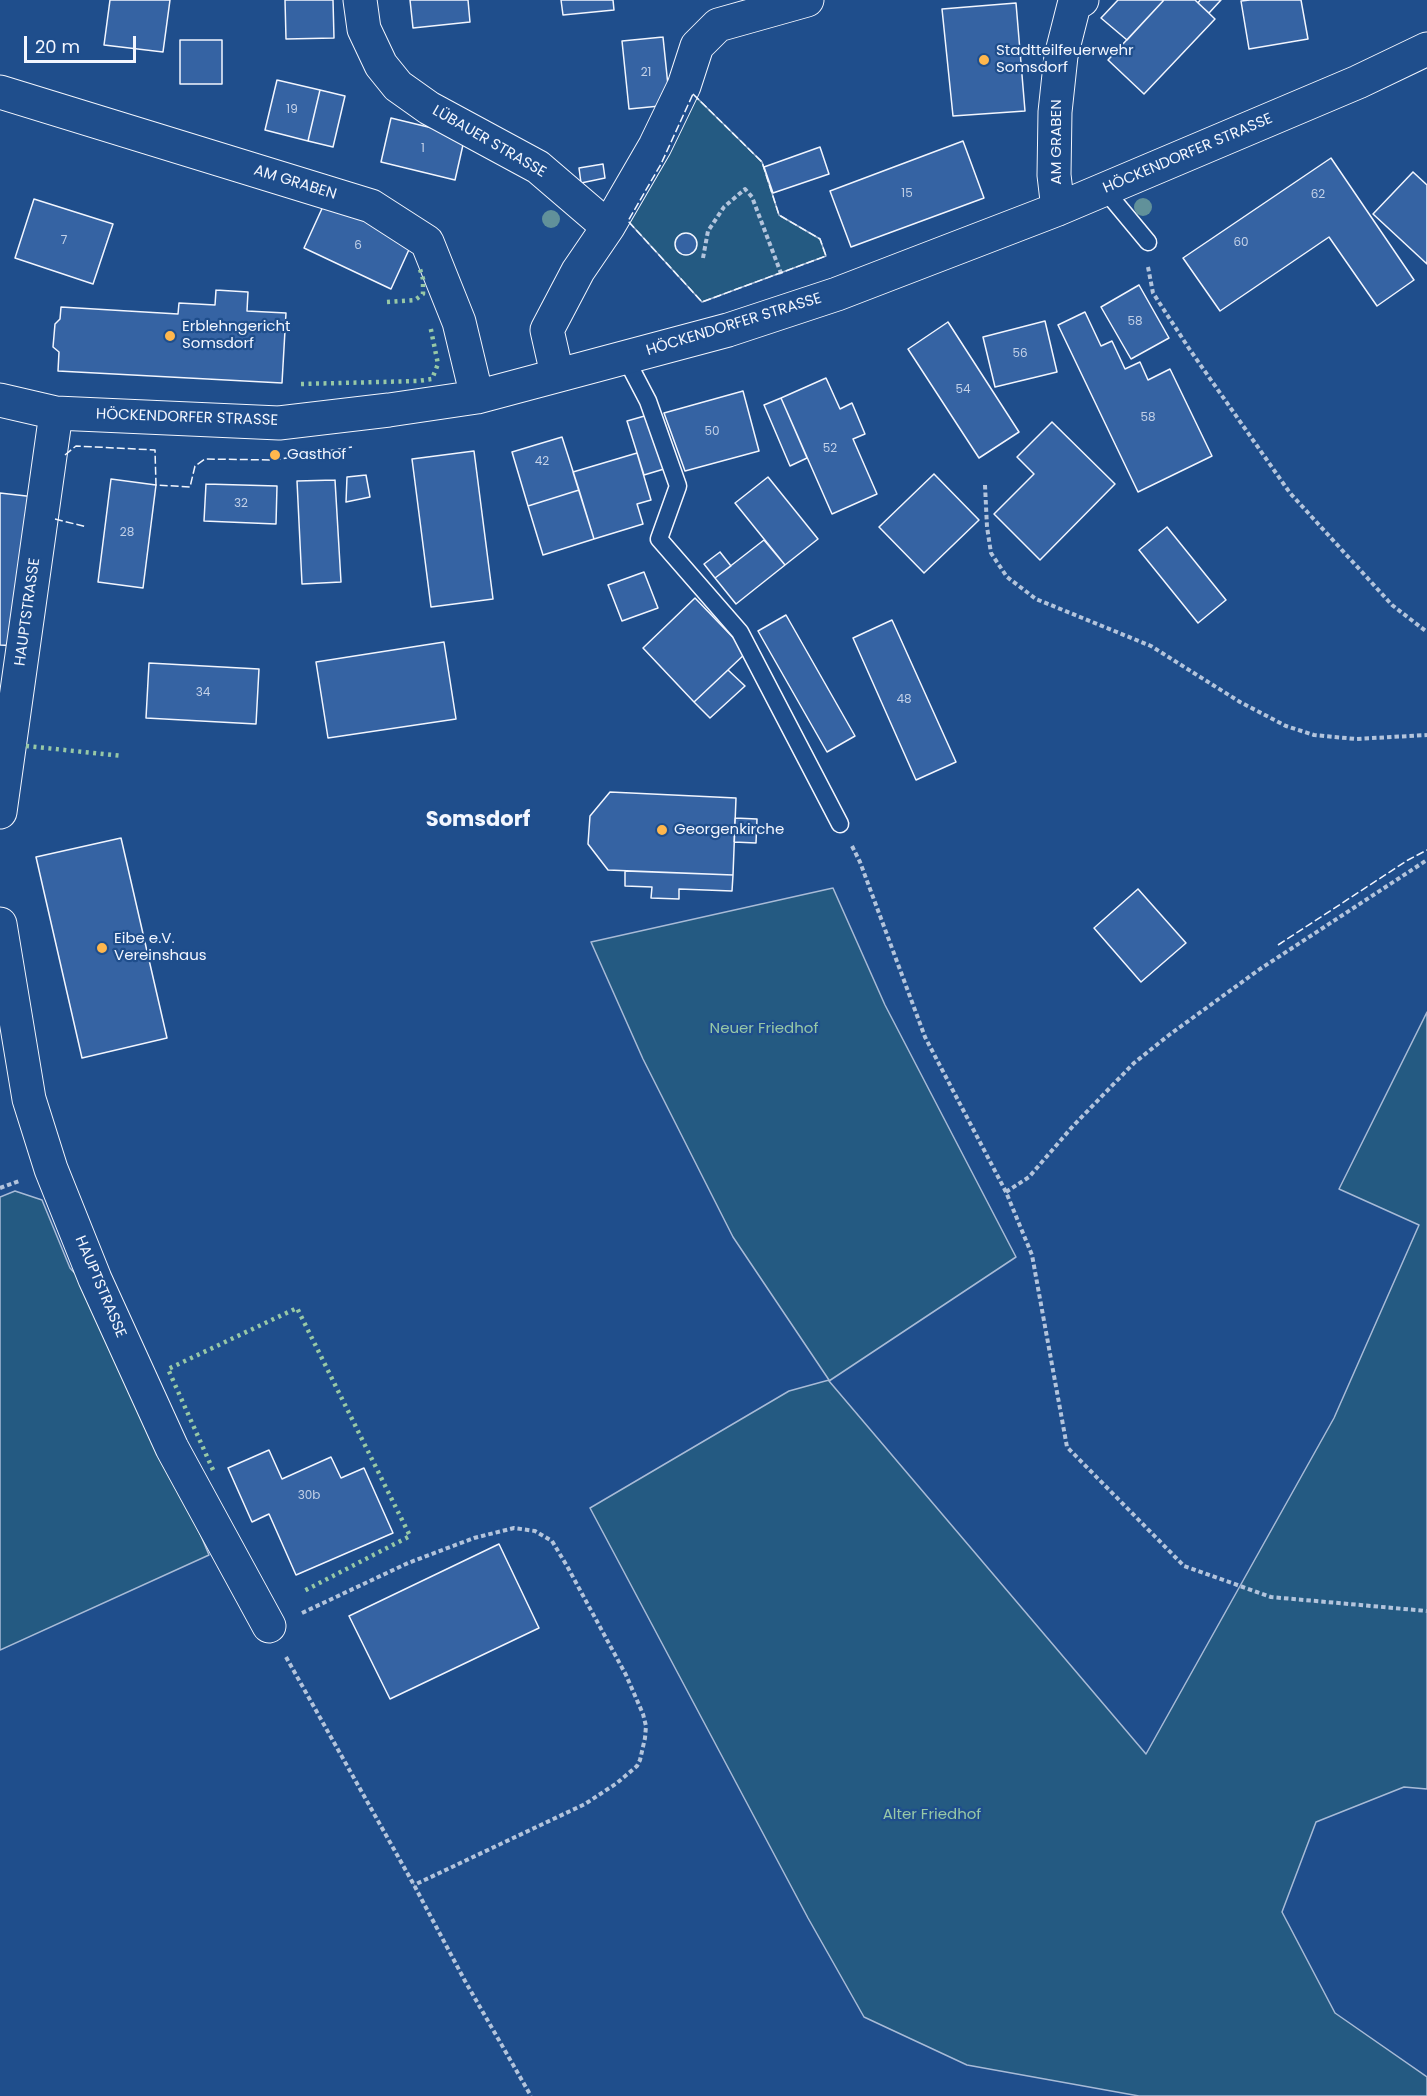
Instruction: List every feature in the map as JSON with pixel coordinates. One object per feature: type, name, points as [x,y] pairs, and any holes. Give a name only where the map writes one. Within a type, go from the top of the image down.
[{"type":"street","name":"LÜBAUER STRASSE","points":[[360,0],[364,29],[381,65],[398,86],[429,108],[538,167],[608,227]]},
{"type":"street","points":[[557,374],[547,330],[578,271],[608,227],[655,146],[684,86],[697,46],[718,25],[807,0]]},
{"type":"street","name":"AM GRABEN","points":[[1058,209],[1054,175],[1055,112],[1061,56],[1073,2]]},
{"type":"street","name":"HÖCKENDORFER STRASSE","points":[[0,400],[56,413],[279,423],[477,397],[728,330],[837,294],[1058,209],[1358,82],[1427,49]]},
{"type":"street","name":"AM GRABEN","points":[[0,92],[371,206],[418,236],[427,242],[459,322],[477,397]]},
{"type":"street","name":"HAUPTSTRASSE","points":[[0,812],[56,413]]},
{"type":"street","name":"HAUPTSTRASSE","points":[[0,924],[29,1099],[51,1169],[96,1279],[172,1448],[269,1626]]},
{"type":"lane","points":[[1104,189],[1148,242]]},
{"type":"lane","points":[[625,357],[648,401],[678,486],[659,538],[740,632],[840,824]]},
{"type":"path","points":[[703,258],[708,231],[724,207],[745,189],[752,197],[783,279]]},
{"type":"path","points":[[1148,242],[1148,271],[1153,293],[1290,493],[1392,605],[1427,632]]},
{"type":"path","points":[[985,485],[991,552],[1006,577],[1036,599],[1151,646],[1240,702],[1286,726],[1314,735],[1356,739],[1427,735]]},
{"type":"path","points":[[840,824],[860,862],[925,1037],[1006,1192],[1032,1255],[1067,1447],[1184,1566],[1271,1597],[1427,1611]]},
{"type":"path","points":[[1006,1192],[1029,1177],[1072,1126],[1134,1063],[1169,1035],[1260,969],[1427,860]]},
{"type":"path","points":[[414,1885],[585,1804],[617,1784],[637,1766],[640,1760],[646,1726],[626,1675],[552,1541],[535,1531],[514,1528],[497,1531],[408,1563],[296,1616],[269,1626],[531,2096]]},
{"type":"green space","points":[[693,94],[762,162],[779,215],[820,239],[826,256],[702,302],[628,221]]},
{"type":"green space","points":[[833,888],[885,1005],[1016,1257],[829,1381],[1146,1754],[1334,1418],[1419,1225],[1339,1189],[1427,1012],[1427,1789],[1404,1787],[1316,1822],[1282,1912],[1335,2013],[1427,2077],[1427,2096],[1139,2096],[967,2065],[864,2017],[808,1918],[590,1508],[789,1391],[829,1380],[733,1237],[643,1059],[591,942]]},
{"type":"green space","points":[[15,1191],[42,1200],[70,1268],[105,1306],[209,1555],[0,1650],[0,1197]]},
{"type":"building","points":[[110,0],[170,0],[163,52],[104,45]]},
{"type":"building","points":[[285,0],[333,0],[334,38],[286,39]]},
{"type":"building","points":[[410,0],[468,0],[470,22],[413,28]]},
{"type":"building","points":[[561,0],[613,0],[614,10],[563,15]]},
{"type":"building","points":[[1118,0],[1164,0],[1127,40],[1101,18]]},
{"type":"building","points":[[1164,0],[1195,0],[1215,19],[1144,94],[1108,60]]},
{"type":"building","points":[[1200,0],[1221,0],[1209,13],[1198,3]]},
{"type":"building","points":[[1301,0],[1308,39],[1249,49],[1241,1]]},
{"type":"building","name":"Stadtteilfeuerwehr Somsdorf","points":[[1016,3],[1025,111],[953,116],[942,9]]},
{"type":"building","points":[[663,37],[670,105],[629,109],[622,41]]},
{"type":"building","points":[[180,40],[222,40],[222,84],[180,84]]},
{"type":"building","points":[[277,80],[320,90],[308,141],[265,130]]},
{"type":"building","points":[[320,90],[345,96],[333,147],[308,141]]},
{"type":"building","points":[[391,118],[465,136],[455,180],[381,162]]},
{"type":"building","points":[[963,141],[984,198],[851,247],[830,191]]},
{"type":"building","points":[[820,147],[829,174],[773,193],[764,167]]},
{"type":"building","points":[[1331,158],[1414,280],[1377,306],[1329,237],[1220,311],[1183,258]]},
{"type":"building","points":[[603,164],[605,178],[581,183],[579,168]]},
{"type":"building","points":[[1413,172],[1427,185],[1427,264],[1373,214]]},
{"type":"building","points":[[34,199],[113,224],[93,284],[15,258]]},
{"type":"building","points":[[325,202],[412,243],[391,289],[304,248]]},
{"type":"building","points":[[686,233],[696,240],[697,244],[690,254],[686,255],[676,248],[675,244],[682,234]]},
{"type":"building","points":[[1139,285],[1169,338],[1131,359],[1101,307]]},
{"type":"building","name":"Erblehngericht Somsdorf","points":[[216,290],[248,292],[247,311],[286,313],[282,383],[58,371],[59,352],[53,347],[55,324],[60,319],[61,307],[178,314],[179,303],[215,305]]},
{"type":"building","points":[[1085,312],[1101,346],[1112,341],[1125,369],[1140,362],[1148,380],[1170,369],[1212,456],[1138,492],[1058,325]]},
{"type":"building","points":[[1045,321],[1057,372],[995,387],[983,337]]},
{"type":"building","points":[[948,322],[1019,432],[979,458],[908,349]]},
{"type":"building","points":[[826,378],[840,409],[852,403],[865,434],[853,439],[877,494],[832,514],[781,398]]},
{"type":"building","points":[[743,391],[759,451],[685,471],[664,413]]},
{"type":"building","points":[[781,398],[807,458],[790,466],[764,405]]},
{"type":"building","points":[[648,415],[664,469],[644,475],[627,421]]},
{"type":"building","points":[[1052,422],[1115,484],[1040,560],[994,514],[1034,474],[1017,457]]},
{"type":"building","points":[[562,437],[579,490],[528,506],[512,452]]},
{"type":"building","points":[[474,451],[493,599],[431,607],[412,459]]},
{"type":"building","points":[[637,453],[651,500],[637,504],[643,524],[594,539],[573,472]]},
{"type":"building","points":[[934,474],[979,520],[924,573],[879,527]]},
{"type":"building","points":[[366,475],[370,497],[346,502],[347,477]]},
{"type":"building","points":[[768,477],[818,539],[785,565],[735,503]]},
{"type":"building","points":[[111,479],[156,485],[143,588],[98,582]]},
{"type":"building","points":[[335,480],[341,582],[302,584],[297,481]]},
{"type":"building","points":[[206,484],[277,486],[276,524],[204,521]]},
{"type":"building","points":[[579,490],[594,539],[543,555],[528,506]]},
{"type":"building","points":[[0,493],[35,497],[19,646],[0,645]]},
{"type":"building","points":[[1167,527],[1226,600],[1198,623],[1139,550]]},
{"type":"building","points":[[764,540],[785,565],[736,604],[715,578]]},
{"type":"building","points":[[720,552],[731,566],[715,578],[704,564]]},
{"type":"building","points":[[644,572],[658,608],[622,621],[608,585]]},
{"type":"building","points":[[695,598],[747,652],[694,702],[643,648]]},
{"type":"building","points":[[786,615],[855,736],[827,752],[758,631]]},
{"type":"building","points":[[892,620],[956,762],[916,780],[853,638]]},
{"type":"building","points":[[444,642],[456,719],[328,738],[316,662]]},
{"type":"building","points":[[149,663],[259,669],[256,724],[146,718]]},
{"type":"building","points":[[728,670],[745,686],[710,718],[694,702]]},
{"type":"building","name":"Georgenkirche","points":[[610,792],[736,798],[733,875],[608,870],[588,844],[590,816]]},
{"type":"building","points":[[735,818],[757,819],[756,843],[734,842]]},
{"type":"building","points":[[121,838],[167,1038],[82,1058],[36,857]]},
{"type":"building","points":[[625,871],[733,875],[732,891],[679,889],[679,899],[651,898],[652,887],[625,886]]},
{"type":"building","points":[[1138,889],[1186,943],[1141,982],[1094,928]]},
{"type":"building","points":[[269,1450],[282,1479],[331,1457],[341,1478],[364,1468],[393,1533],[296,1575],[269,1514],[252,1522],[228,1468]]},
{"type":"building","points":[[499,1544],[539,1628],[390,1699],[349,1616]]},
{"type":"hedge","points":[[387,302],[415,300],[423,294],[423,279],[419,266]]},
{"type":"hedge","points":[[301,384],[432,379],[438,364],[430,325]]},
{"type":"hedge","points":[[26,746],[123,756]]},
{"type":"hedge","points":[[213,1470],[168,1369],[297,1308],[410,1536],[304,1591]]},
{"type":"fence","points":[[693,94],[762,162],[779,215],[820,239],[826,256],[702,302],[628,221],[661,164],[693,94]]},
{"type":"fence","points":[[65,455],[76,446],[155,450],[156,485],[190,487],[195,466],[205,459],[274,460],[352,447]]},
{"type":"fence","points":[[55,519],[87,527]]},
{"type":"fence","points":[[1278,945],[1427,850]]},
{"type":"place","name":"Stadtteilfeuerwehr Somsdorf","points":[[984,60]]},
{"type":"place","name":"Erblehngericht Somsdorf","points":[[170,336]]},
{"type":"place","name":"Gasthof","points":[[275,455]]},
{"type":"place","name":"Georgenkirche","points":[[662,830]]},
{"type":"place","name":"Eibe e.V. Vereinshaus","points":[[102,948]]},
{"type":"district","name":"Somsdorf","points":[[478,821]]},
{"type":"park label","name":"Neuer Friedhof","points":[[764,1029]]},
{"type":"park label","name":"Alter Friedhof","points":[[932,1815]]}]
